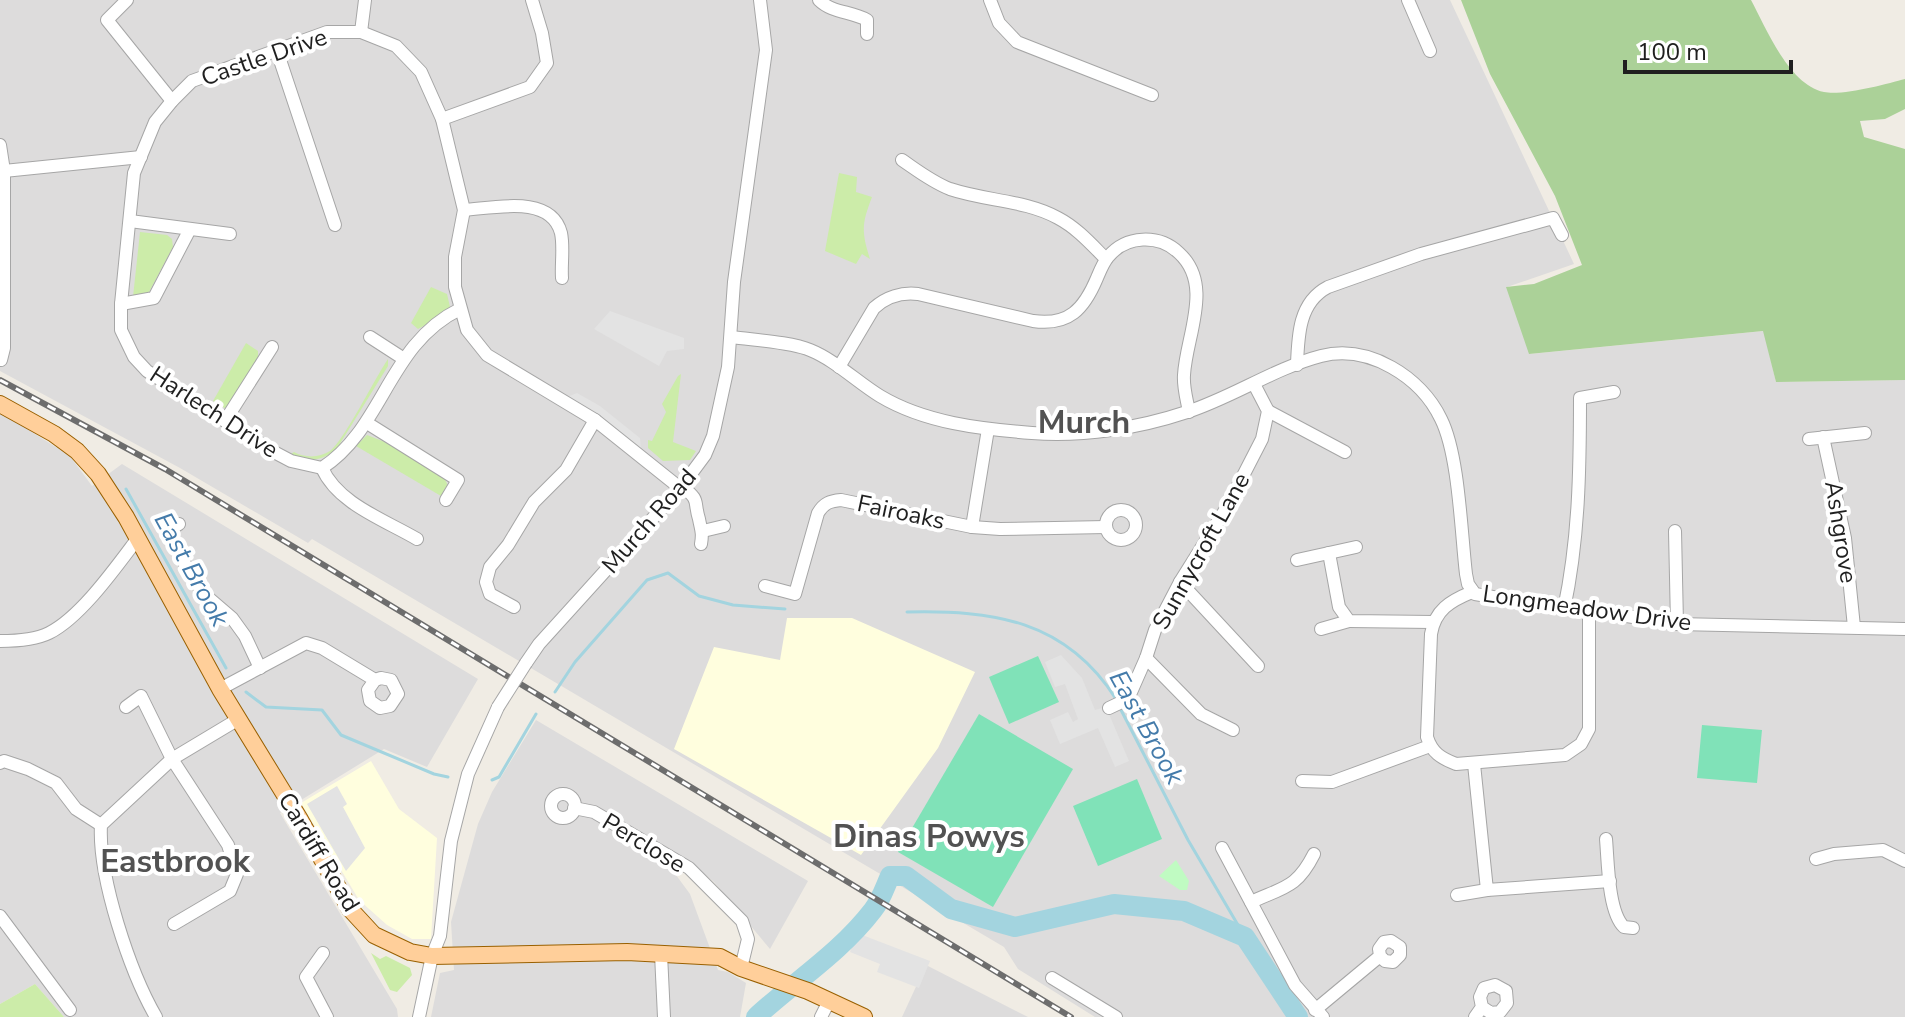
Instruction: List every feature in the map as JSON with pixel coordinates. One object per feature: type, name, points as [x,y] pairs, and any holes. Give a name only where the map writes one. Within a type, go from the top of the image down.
[{"type":"main road","name":"Cardiff Road","points":[[0,404],[54,434],[77,451],[98,474],[138,538],[237,720],[356,916],[374,935],[393,945],[432,956],[661,954],[720,957],[741,968],[777,978],[864,1017]]},
{"type":"street","points":[[127,0],[107,20],[172,101]]},
{"type":"street","points":[[361,32],[365,0]]},
{"type":"street","points":[[442,119],[530,87],[547,63],[532,0]]},
{"type":"street","points":[[760,0],[767,0]]},
{"type":"street","name":"Murch Road","points":[[419,1017],[432,956],[440,936],[451,841],[468,774],[498,707],[539,644],[681,487],[705,455],[713,436],[722,404],[732,337],[734,282],[766,50],[760,0]]},
{"type":"street","points":[[819,0],[828,9],[854,13],[867,20],[867,34]]},
{"type":"street","points":[[990,0],[999,23],[1017,42],[1152,95]]},
{"type":"street","points":[[1408,0],[1430,51]]},
{"type":"street","name":"Castle Drive","points":[[134,357],[121,330],[121,304],[134,173],[155,122],[192,81],[327,32],[361,32],[396,46],[421,72],[442,119],[464,210],[455,257],[455,287],[467,330],[487,355],[595,420],[681,487]]},
{"type":"street","points":[[277,51],[335,225]]},
{"type":"street","points":[[0,145],[4,171],[4,348],[1,360]]},
{"type":"street","points":[[4,171],[141,157]]},
{"type":"street","points":[[902,160],[929,179],[949,188],[1027,205],[1060,219],[1106,259]]},
{"type":"street","points":[[464,210],[536,207],[552,216],[561,234],[562,278]]},
{"type":"street","points":[[1297,365],[1305,310],[1316,294],[1328,287],[1421,254],[1553,218],[1562,235]]},
{"type":"street","points":[[130,221],[230,234]]},
{"type":"street","points":[[121,304],[154,298],[190,229]]},
{"type":"street","points":[[839,367],[874,308],[896,295],[907,292],[918,294],[1047,323],[1068,317],[1085,304],[1106,259],[1119,247],[1144,239],[1172,247],[1189,263],[1194,274],[1197,302],[1184,377],[1189,412]]},
{"type":"street","points":[[417,539],[339,494],[322,468],[339,457],[367,423],[404,359],[425,332],[460,309]]},
{"type":"street","points":[[370,337],[404,359]]},
{"type":"street","name":"Longmeadow Drive","points":[[732,337],[808,349],[906,409],[945,422],[1035,433],[1088,432],[1163,420],[1325,355],[1341,354],[1376,361],[1402,373],[1425,395],[1442,420],[1448,440],[1466,574],[1472,592],[1564,609],[1677,624],[1905,629]]},
{"type":"street","points":[[225,421],[272,347]]},
{"type":"street","name":"Harlech Drive","points":[[134,357],[163,383],[291,461],[322,468]]},
{"type":"street","points":[[1254,384],[1268,411],[1345,452]]},
{"type":"street","points":[[1564,609],[1573,565],[1580,398],[1614,392]]},
{"type":"street","name":"Sunnycroft Lane","points":[[1109,708],[1128,699],[1155,630],[1180,582],[1227,507],[1262,439],[1268,411]]},
{"type":"street","points":[[514,607],[490,594],[486,582],[490,567],[508,545],[534,502],[566,470],[595,420]]},
{"type":"street","points":[[367,423],[458,480],[446,500]]},
{"type":"street","points":[[972,527],[988,429]]},
{"type":"street","points":[[1809,439],[1865,433]]},
{"type":"street","name":"Ashgrove","points":[[1823,437],[1845,538],[1854,627]]},
{"type":"street","points":[[681,487],[695,496],[702,537],[724,526]]},
{"type":"street","name":"Fairoaks","points":[[765,586],[795,594],[815,522],[828,502],[841,500],[972,527],[1106,527]]},
{"type":"street","points":[[170,524],[191,576],[204,594],[232,618],[260,668]]},
{"type":"street","points":[[1675,531],[1677,624]]},
{"type":"street","points":[[0,641],[49,634],[82,607],[138,538]]},
{"type":"street","points":[[1297,560],[1356,547]]},
{"type":"street","points":[[1329,553],[1339,607],[1349,621]]},
{"type":"street","points":[[1180,582],[1258,666]]},
{"type":"street","points":[[1472,592],[1448,603],[1433,622],[1427,727],[1430,746],[1443,759],[1456,764],[1565,755],[1581,744],[1589,729],[1589,610]]},
{"type":"street","points":[[1321,629],[1349,621],[1433,622]]},
{"type":"street","points":[[220,689],[306,643],[322,648],[375,680]]},
{"type":"street","points":[[1146,658],[1201,714],[1233,730]]},
{"type":"street","points":[[126,707],[141,696],[172,759],[228,845],[237,874],[230,891],[174,924]]},
{"type":"street","points":[[156,1017],[138,986],[115,913],[100,846],[101,825],[172,759],[237,720]]},
{"type":"street","points":[[1302,781],[1332,782],[1430,746]]},
{"type":"street","points":[[0,763],[4,761],[28,769],[56,783],[76,809],[101,825]]},
{"type":"street","points":[[1474,764],[1487,890]]},
{"type":"street","name":"Perclose","points":[[574,808],[594,812],[689,868],[742,921],[748,939],[741,968]]},
{"type":"street","points":[[1606,839],[1617,920],[1624,927],[1633,928]]},
{"type":"street","points":[[1222,848],[1295,985],[1319,1013],[1380,956]]},
{"type":"street","points":[[1816,859],[1834,854],[1883,850],[1905,861]]},
{"type":"street","points":[[1251,902],[1297,881],[1314,854]]},
{"type":"street","points":[[1457,895],[1610,881]]},
{"type":"street","points":[[0,916],[70,1010]]},
{"type":"street","points":[[323,953],[306,977],[327,1017]]},
{"type":"street","points":[[661,954],[664,1017]]},
{"type":"street","points":[[1052,978],[1116,1017]]},
{"type":"street","points":[[821,1017],[829,1001]]},
{"type":"shaded area","points":[[0,0],[1450,0],[1574,264],[1507,287],[1530,354],[1764,331],[1776,382],[1905,380],[1905,1017],[1095,1017],[1018,969],[1004,947],[312,539],[308,543],[180,468],[0,371]]},
{"type":"shaded area","points":[[610,311],[684,338],[684,349],[667,351],[659,366],[594,329]]},
{"type":"shaded area","points":[[577,393],[600,406],[640,438],[641,450],[609,424],[567,397]]},
{"type":"shaded area","points":[[0,412],[70,456],[92,486],[122,464],[478,679],[427,767],[384,749],[280,813],[397,1009],[398,1017],[64,1017],[35,984],[0,1004]]},
{"type":"shaded area","points":[[787,618],[852,618],[975,672],[938,748],[861,855],[674,749],[714,647],[780,660]]},
{"type":"shaded area","points":[[1061,655],[1082,678],[1095,710],[1106,707],[1129,761],[1115,767],[1098,728],[1060,744],[1050,720],[1068,712],[1073,722],[1078,719],[1065,684],[1055,687],[1045,662]]},
{"type":"shaded area","points":[[536,720],[808,881],[770,949],[714,882],[686,859],[676,875],[690,894],[718,970],[746,983],[740,1017],[431,1017],[440,973],[454,970],[451,922],[478,824],[492,792]]},
{"type":"shaded area","points":[[371,761],[399,809],[437,838],[431,939],[412,939],[387,925],[359,900],[301,803]]},
{"type":"shaded area","points":[[337,786],[347,804],[343,807],[365,848],[346,871],[307,804]]},
{"type":"shaded area","points":[[857,933],[930,961],[919,988],[877,972],[880,964],[850,952]]},
{"type":"shaded area","points":[[926,965],[1028,1017],[902,1017]]},
{"type":"green space","points":[[1461,0],[1751,0],[1780,54],[1800,79],[1811,87],[1832,93],[1905,79],[1905,109],[1885,119],[1860,121],[1864,137],[1905,149],[1905,380],[1776,382],[1763,331],[1529,354],[1506,287],[1534,284],[1582,265],[1555,196],[1490,74]]},
{"type":"green space","points":[[839,173],[857,177],[856,192],[872,197],[864,227],[870,259],[862,254],[856,264],[825,251]]},
{"type":"green space","points":[[140,232],[167,235],[172,239],[173,247],[148,294],[133,297]]},
{"type":"green space","points":[[431,287],[447,294],[450,307],[447,313],[418,329],[411,323]]},
{"type":"green space","points":[[246,343],[258,351],[258,358],[226,409],[213,401]]},
{"type":"green space","points":[[388,359],[388,366],[336,450],[314,460],[291,454],[312,456],[330,451],[351,423]]},
{"type":"green space","points":[[681,374],[673,442],[696,451],[690,460],[663,461],[648,448],[648,440],[652,441],[666,412],[662,404]]},
{"type":"green space","points":[[367,435],[385,442],[444,477],[448,486],[441,496],[356,446]]},
{"type":"green space","points":[[1038,656],[1059,702],[1009,724],[989,677]]},
{"type":"green space","points":[[979,714],[1073,769],[993,907],[898,852]]},
{"type":"green space","points":[[1702,725],[1762,730],[1757,783],[1697,778]]},
{"type":"green space","points":[[1137,779],[1162,839],[1098,866],[1073,806]]},
{"type":"green space","points":[[1176,860],[1189,881],[1187,890],[1180,890],[1159,876]]},
{"type":"green space","points":[[371,953],[380,959],[386,956],[410,968],[412,975],[397,992],[390,990]]},
{"type":"green space","points":[[35,984],[64,1017],[0,1017],[0,1004]]},
{"type":"waterway","name":"East Brook","points":[[126,489],[226,668]]},
{"type":"waterway","name":"East Brook","points":[[555,692],[575,662],[647,580],[668,573],[699,596],[733,605],[785,609]]},
{"type":"waterway","name":"East Brook","points":[[907,612],[969,614],[1025,625],[1051,636],[1074,652],[1096,672],[1116,699]]},
{"type":"waterway","name":"East Brook","points":[[246,692],[266,707],[322,710],[341,735],[448,777]]},
{"type":"waterway","name":"East Brook","points":[[1119,706],[1188,840],[1245,937]]},
{"type":"waterway","name":"East Brook","points":[[492,780],[499,777],[536,714]]},
{"type":"waterway","points":[[756,1017],[832,953],[860,925],[878,902],[890,876],[906,876],[951,909],[1015,927],[1114,904],[1184,911],[1245,937],[1298,1017]]},
{"type":"railway","points":[[0,380],[165,469],[1071,1017]]},
{"type":"district","name":"Murch","points":[[1084,422]]},
{"type":"district","name":"Dinas Powys","points":[[929,836]]},
{"type":"district","name":"Eastbrook","points":[[175,861]]}]
